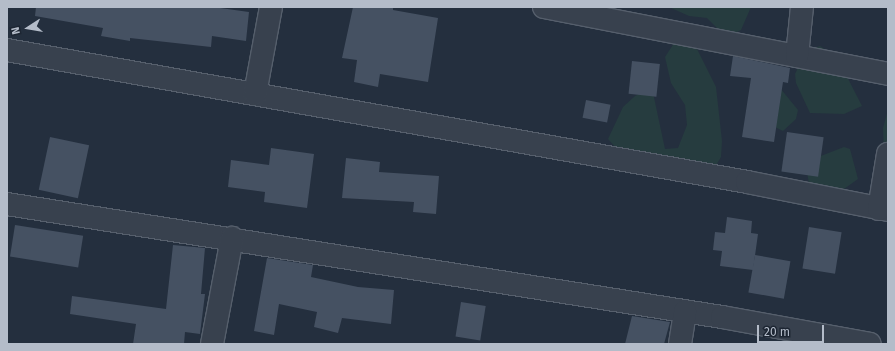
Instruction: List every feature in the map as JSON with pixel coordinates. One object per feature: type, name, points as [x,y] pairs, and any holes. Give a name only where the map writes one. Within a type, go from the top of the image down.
[{"type":"street","points":[[254,94],[271,7]]},
{"type":"street","points":[[544,7],[888,74]]},
{"type":"street","points":[[797,56],[802,7]]},
{"type":"street","points":[[7,50],[884,209],[888,154]]},
{"type":"street","points":[[7,204],[232,238],[685,311],[870,344]]},
{"type":"street","points":[[212,344],[232,238]]},
{"type":"street","points":[[680,344],[685,311]]},
{"type":"green space","points":[[669,7],[751,7],[741,30],[726,37],[707,18],[689,16]]},
{"type":"green space","points":[[678,37],[695,45],[716,87],[722,141],[721,157],[715,167],[626,159],[608,139],[623,107],[635,96],[652,88],[665,149],[678,148],[687,125],[685,105],[671,83],[665,57]]},
{"type":"green space","points":[[820,46],[837,57],[862,106],[844,114],[810,113],[796,83],[795,74],[803,57],[811,49]]},
{"type":"green space","points":[[776,83],[798,110],[796,119],[783,131],[763,121]]},
{"type":"green space","points":[[888,110],[888,167],[884,154],[883,128]]},
{"type":"green space","points":[[844,147],[850,149],[858,179],[844,189],[820,194],[809,184],[807,172],[813,159]]},
{"type":"building","points":[[36,7],[213,7],[249,12],[246,41],[212,36],[211,47],[130,38],[130,41],[101,36],[103,28],[35,16]]},
{"type":"building","points":[[353,7],[393,7],[393,10],[438,18],[428,82],[380,74],[378,87],[354,82],[357,60],[342,58]]},
{"type":"building","points":[[733,56],[790,68],[788,83],[783,82],[774,142],[742,137],[751,78],[730,76]]},
{"type":"building","points":[[632,61],[660,64],[656,97],[629,94]]},
{"type":"building","points":[[586,100],[611,105],[607,122],[583,118]]},
{"type":"building","points":[[787,132],[824,137],[818,177],[781,172]]},
{"type":"building","points":[[50,137],[89,145],[78,198],[39,190]]},
{"type":"building","points":[[271,148],[314,154],[307,208],[264,202],[265,192],[228,187],[231,160],[269,165]]},
{"type":"building","points":[[346,158],[380,162],[379,172],[439,176],[436,214],[413,212],[414,202],[342,198]]},
{"type":"building","points":[[727,217],[752,221],[751,233],[758,234],[753,270],[720,266],[722,251],[713,250],[715,232],[725,233]]},
{"type":"building","points":[[15,225],[83,236],[78,267],[10,257]]},
{"type":"building","points":[[809,227],[842,232],[835,274],[802,268]]},
{"type":"building","points":[[173,245],[205,248],[201,294],[205,294],[200,334],[185,332],[184,344],[133,344],[136,324],[70,314],[72,296],[166,309]]},
{"type":"building","points":[[755,255],[790,261],[784,299],[748,292]]},
{"type":"building","points":[[267,258],[313,265],[311,277],[358,287],[394,290],[391,324],[342,318],[338,333],[314,327],[317,312],[279,304],[274,335],[254,331]]},
{"type":"building","points":[[461,302],[486,306],[480,340],[456,337]]},
{"type":"building","points":[[632,316],[670,322],[664,344],[625,344]]}]
